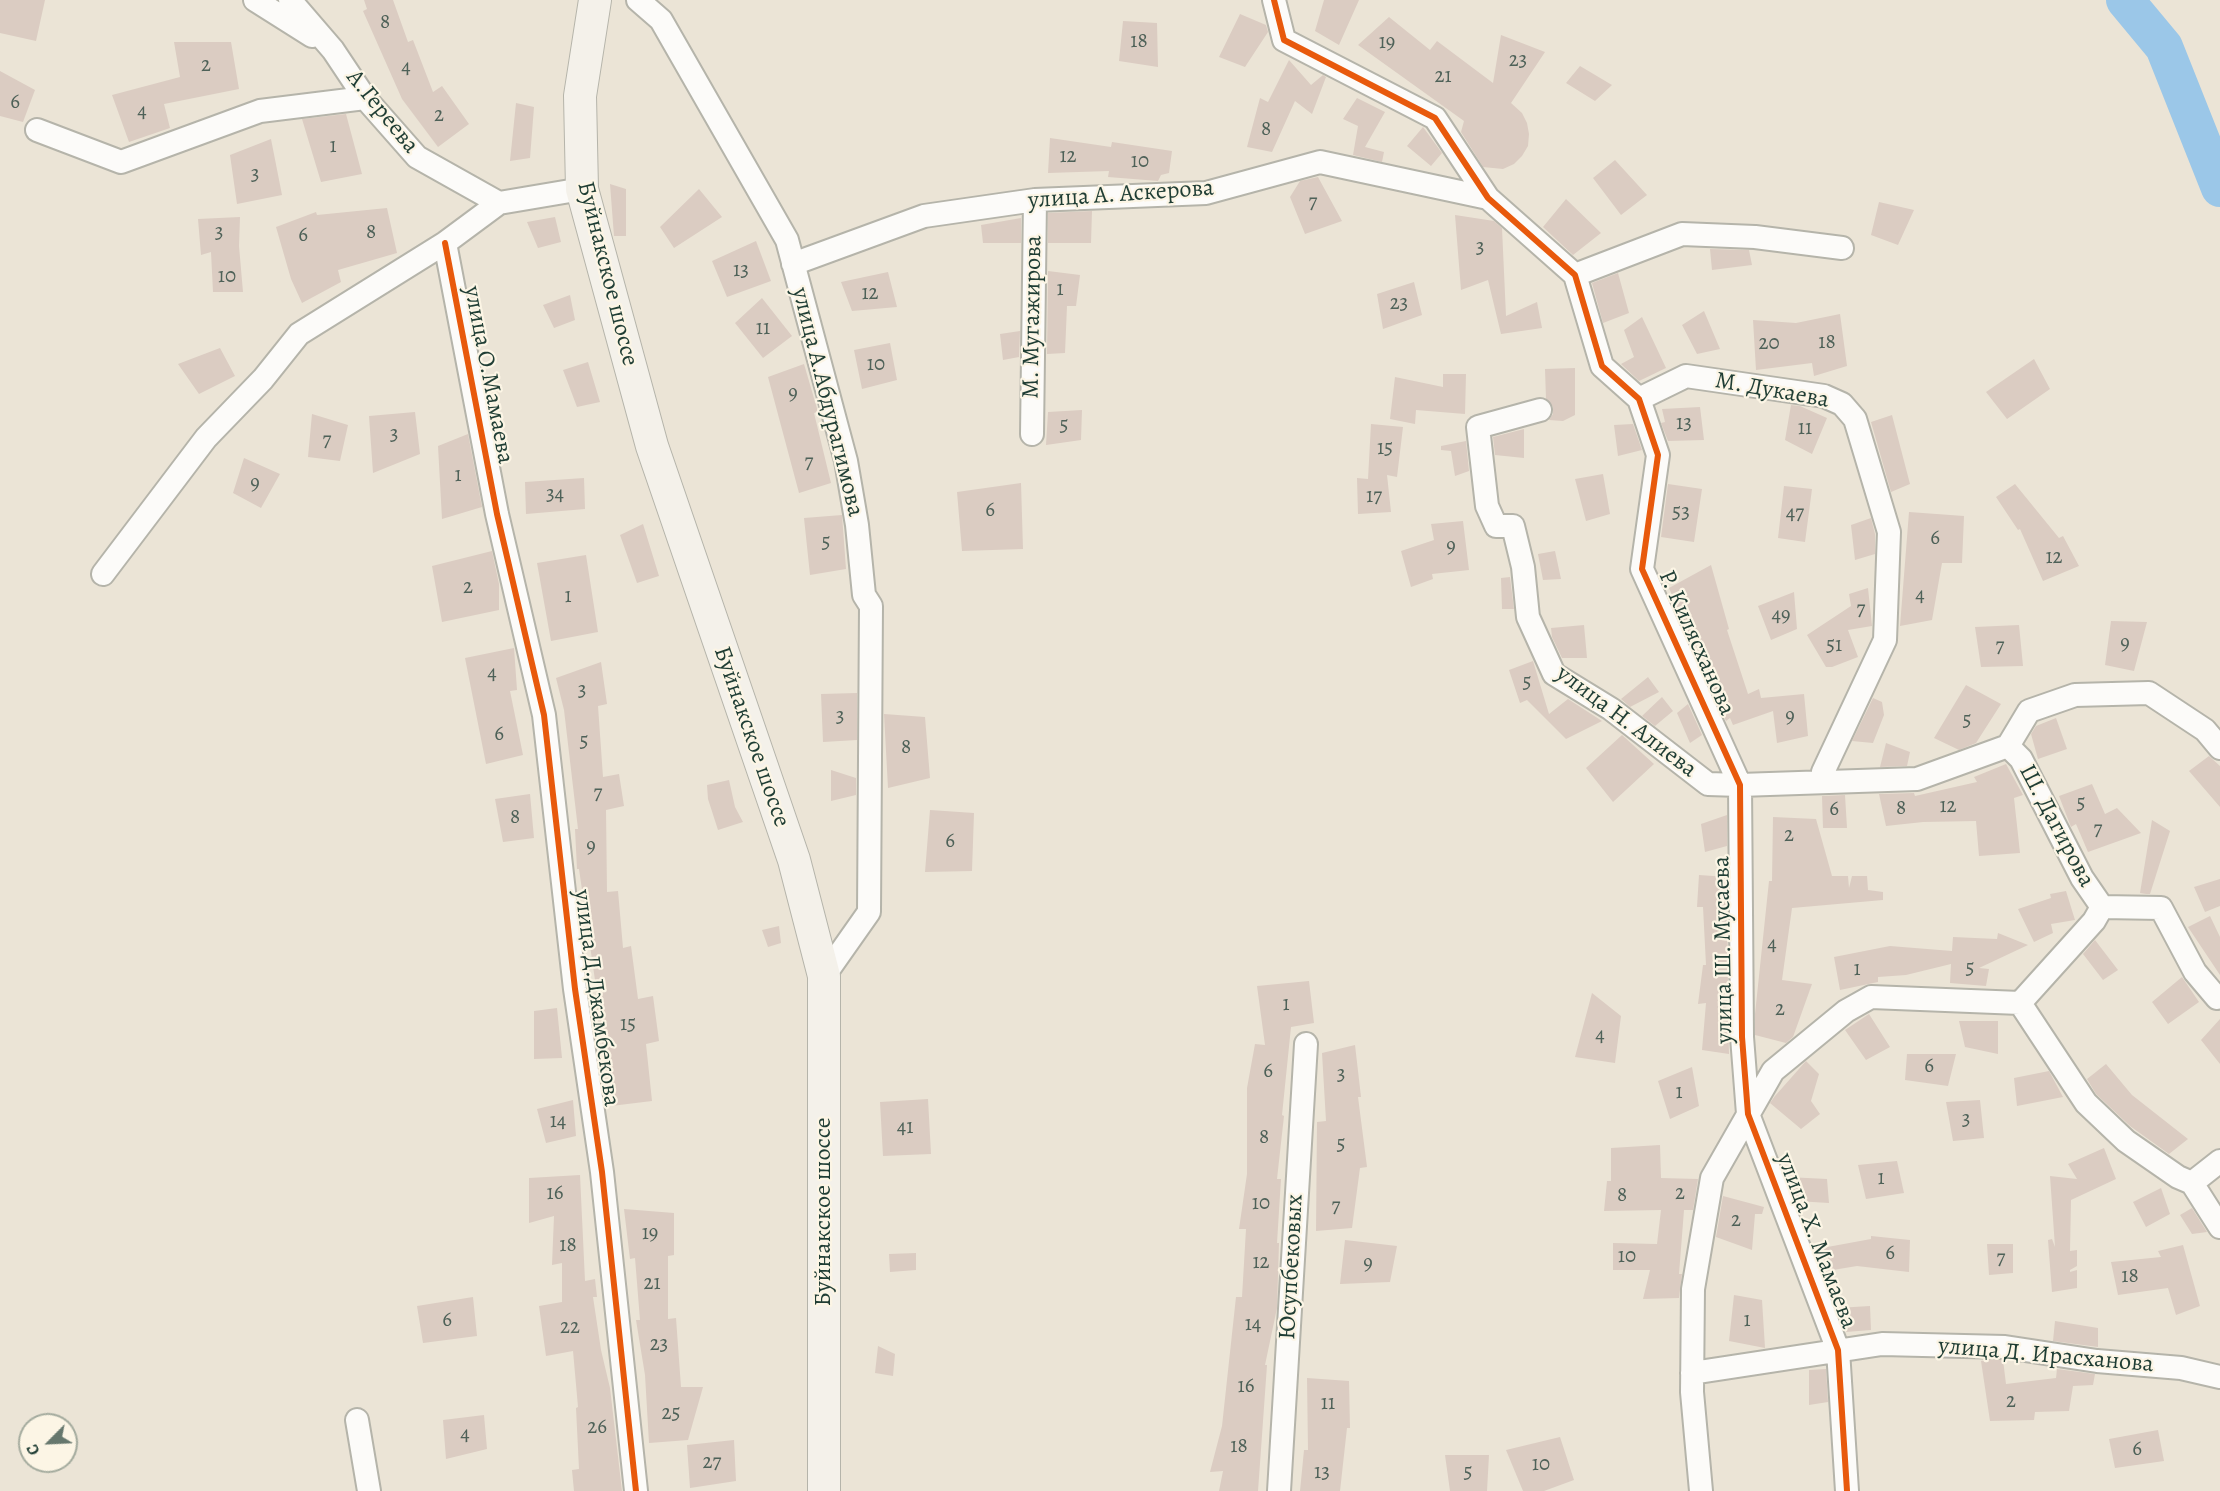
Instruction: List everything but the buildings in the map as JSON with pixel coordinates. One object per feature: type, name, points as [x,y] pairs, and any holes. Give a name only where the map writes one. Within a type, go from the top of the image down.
[{"type":"main road","name":"Буйнакское шоссе","points":[[595,0],[580,96],[582,189],[652,446],[794,860],[824,976],[825,1491]]},
{"type":"street","points":[[255,0],[333,50]]},
{"type":"street","name":"A.Гереева","points":[[290,0],[333,50],[365,98],[417,158],[499,203]]},
{"type":"street","name":"улица А.Абдурагимова","points":[[638,0],[662,20],[787,240],[846,461],[857,525],[864,595],[871,606],[869,912],[824,976]]},
{"type":"street","points":[[1274,0],[1284,40],[1435,118],[1488,198],[1575,275],[1682,234],[1755,237],[1842,248]]},
{"type":"street","points":[[37,130],[121,162],[260,111],[365,98]]},
{"type":"street","name":"улица А. Аскерова","points":[[793,264],[924,216],[1035,200],[1206,193],[1320,162],[1488,198]]},
{"type":"street","points":[[103,574],[206,438],[263,379],[298,333],[445,243],[499,203],[582,189]]},
{"type":"street","name":"М. Мугажирова","points":[[1032,434],[1035,200]]},
{"type":"street","name":"улица О.Мамаева","points":[[445,243],[497,514]]},
{"type":"street","name":"Р. Килясханова","points":[[1575,275],[1602,366],[1639,399],[1658,455],[1642,569],[1740,785]]},
{"type":"street","name":"М. Дукаева","points":[[1639,399],[1686,376],[1824,396],[1842,404],[1855,419],[1889,532],[1885,640],[1823,772]]},
{"type":"street","name":"улица Н. Алиева","points":[[1540,410],[1478,427],[1487,507],[1496,526],[1513,526],[1523,567],[1528,617],[1554,674],[1611,709],[1708,784],[1740,785]]},
{"type":"street","name":"улица Д.Джамбекова","points":[[497,514],[544,715],[575,989],[602,1172],[636,1491]]},
{"type":"street","points":[[1740,785],[1917,779],[2008,746],[2029,711],[2075,695],[2149,693],[2205,730],[2220,748]]},
{"type":"street","name":"Ш. Дагирова","points":[[2008,746],[2021,759],[2082,878],[2102,907]]},
{"type":"street","name":"улица Ш. Мусаева","points":[[1740,785],[1742,1037],[1748,1114]]},
{"type":"street","name":"Ш. Дагирова","points":[[2102,907],[2161,908],[2195,972],[2217,998]]},
{"type":"street","name":"Ш. Дагирова","points":[[2020,1003],[2094,921],[2102,907]]},
{"type":"street","points":[[1701,1491],[1692,1392],[1693,1289],[1712,1178],[1773,1071],[1846,1011],[1871,997],[2020,1003],[2085,1103],[2126,1141],[2178,1177],[2192,1183],[2220,1227]]},
{"type":"street","name":"Юсупбековых","points":[[1279,1491],[1306,1044]]},
{"type":"street","name":"улица Х. Мамаева","points":[[1748,1114],[1838,1350],[1847,1491]]},
{"type":"street","points":[[2192,1183],[2220,1161]]},
{"type":"street","name":"улица Д. Ирасханова","points":[[1692,1373],[1882,1344],[2005,1347],[2097,1361],[2181,1368],[2220,1377]]},
{"type":"street","points":[[357,1420],[369,1491]]},
{"type":"waterway","points":[[2125,0],[2164,47],[2220,188]]},
{"type":"cycle path","points":[[1274,0],[1284,40],[1435,118],[1488,198],[1575,275],[1602,366],[1639,399],[1658,455],[1642,569],[1740,785],[1742,1037],[1748,1114],[1838,1350],[1847,1491]]},
{"type":"cycle path","points":[[445,243],[497,514],[544,715],[575,989],[602,1172],[636,1491]]}]
